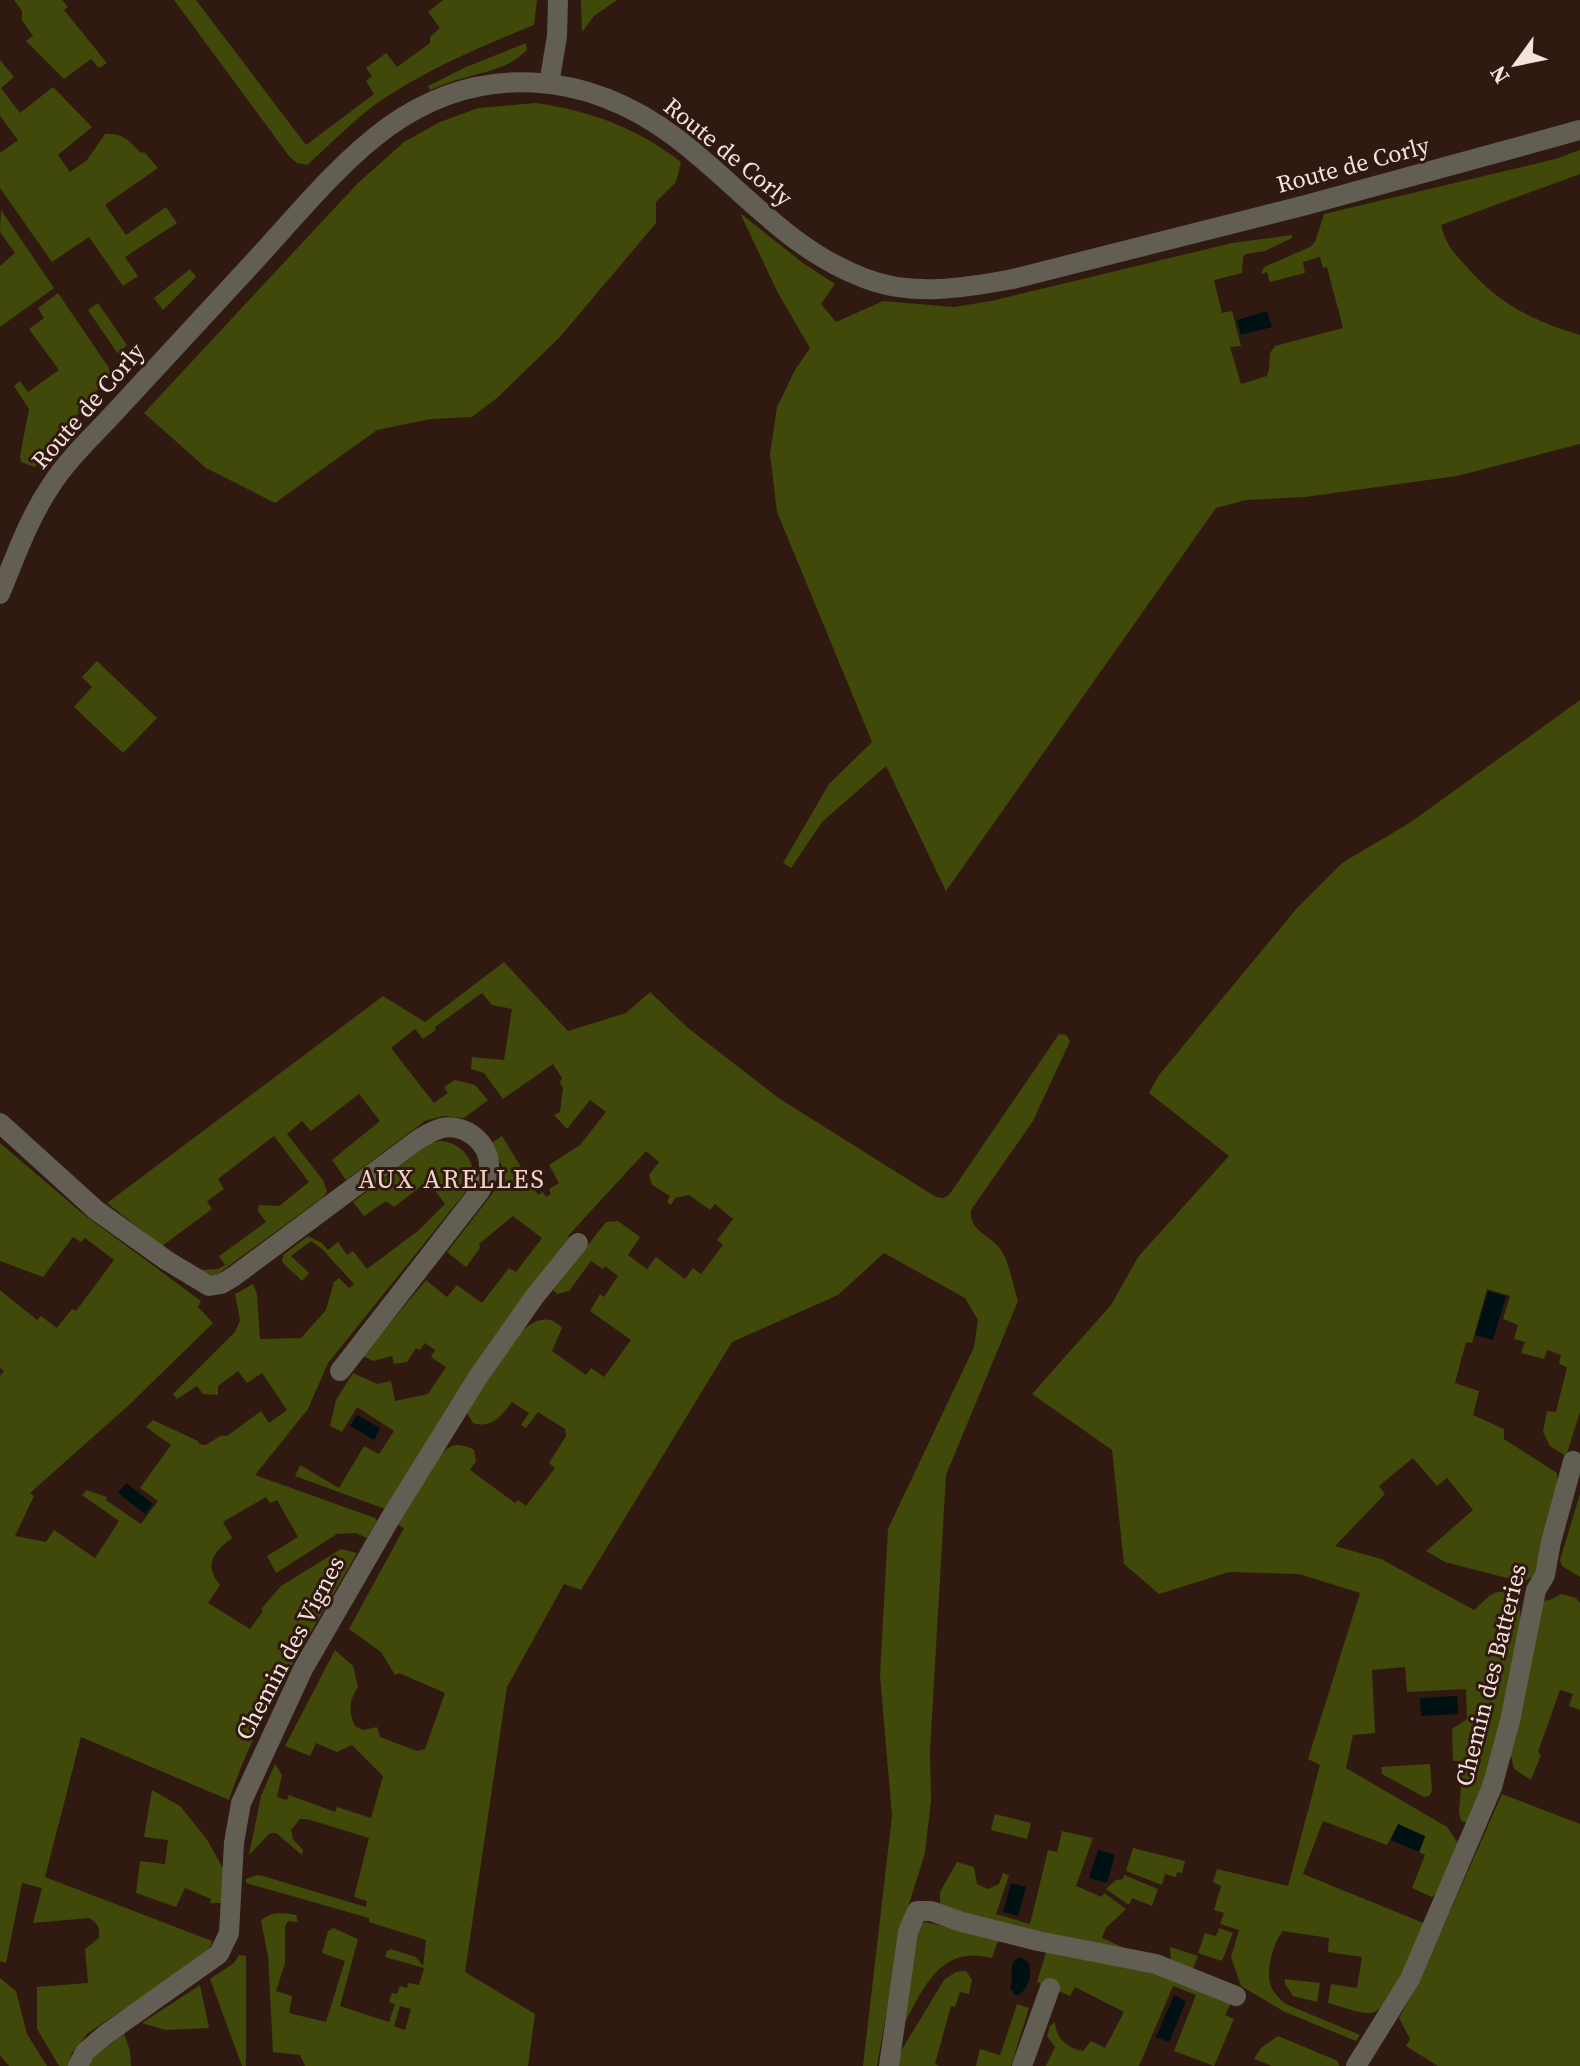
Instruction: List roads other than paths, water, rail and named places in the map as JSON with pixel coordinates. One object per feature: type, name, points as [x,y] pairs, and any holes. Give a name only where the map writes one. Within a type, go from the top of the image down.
[{"type":"street","points":[[549,84],[557,36],[558,0]]},
{"type":"street","name":"Route de Corly","points":[[0,594],[33,516],[51,485],[165,358],[351,159],[389,127],[441,98],[465,89],[502,82],[531,81],[571,86],[611,99],[678,139],[796,242],[826,262],[866,280],[900,288],[972,287],[1013,279],[1306,205],[1580,130]]},
{"type":"street","points":[[0,1123],[96,1210],[166,1260],[209,1286],[233,1277],[419,1139],[440,1128],[466,1130],[479,1141],[489,1166],[480,1191],[340,1371]]},
{"type":"street","name":"Chemin des Vignes","points":[[78,2066],[85,2052],[105,2035],[219,1954],[229,1933],[234,1843],[241,1803],[303,1669],[391,1517],[470,1390],[535,1296],[578,1243]]},
{"type":"street","name":"Chemin des Batteries","points":[[1356,2066],[1410,1979],[1492,1787],[1510,1721],[1536,1590],[1545,1575],[1573,1461]]},
{"type":"street","points":[[889,2066],[908,1932],[917,1911],[931,1911],[1038,1941],[1156,1964],[1236,1996]]},
{"type":"street","points":[[1022,2066],[1050,1988]]},
{"type":"district","name":"AUX ARELLES","points":[[452,1179]]}]
